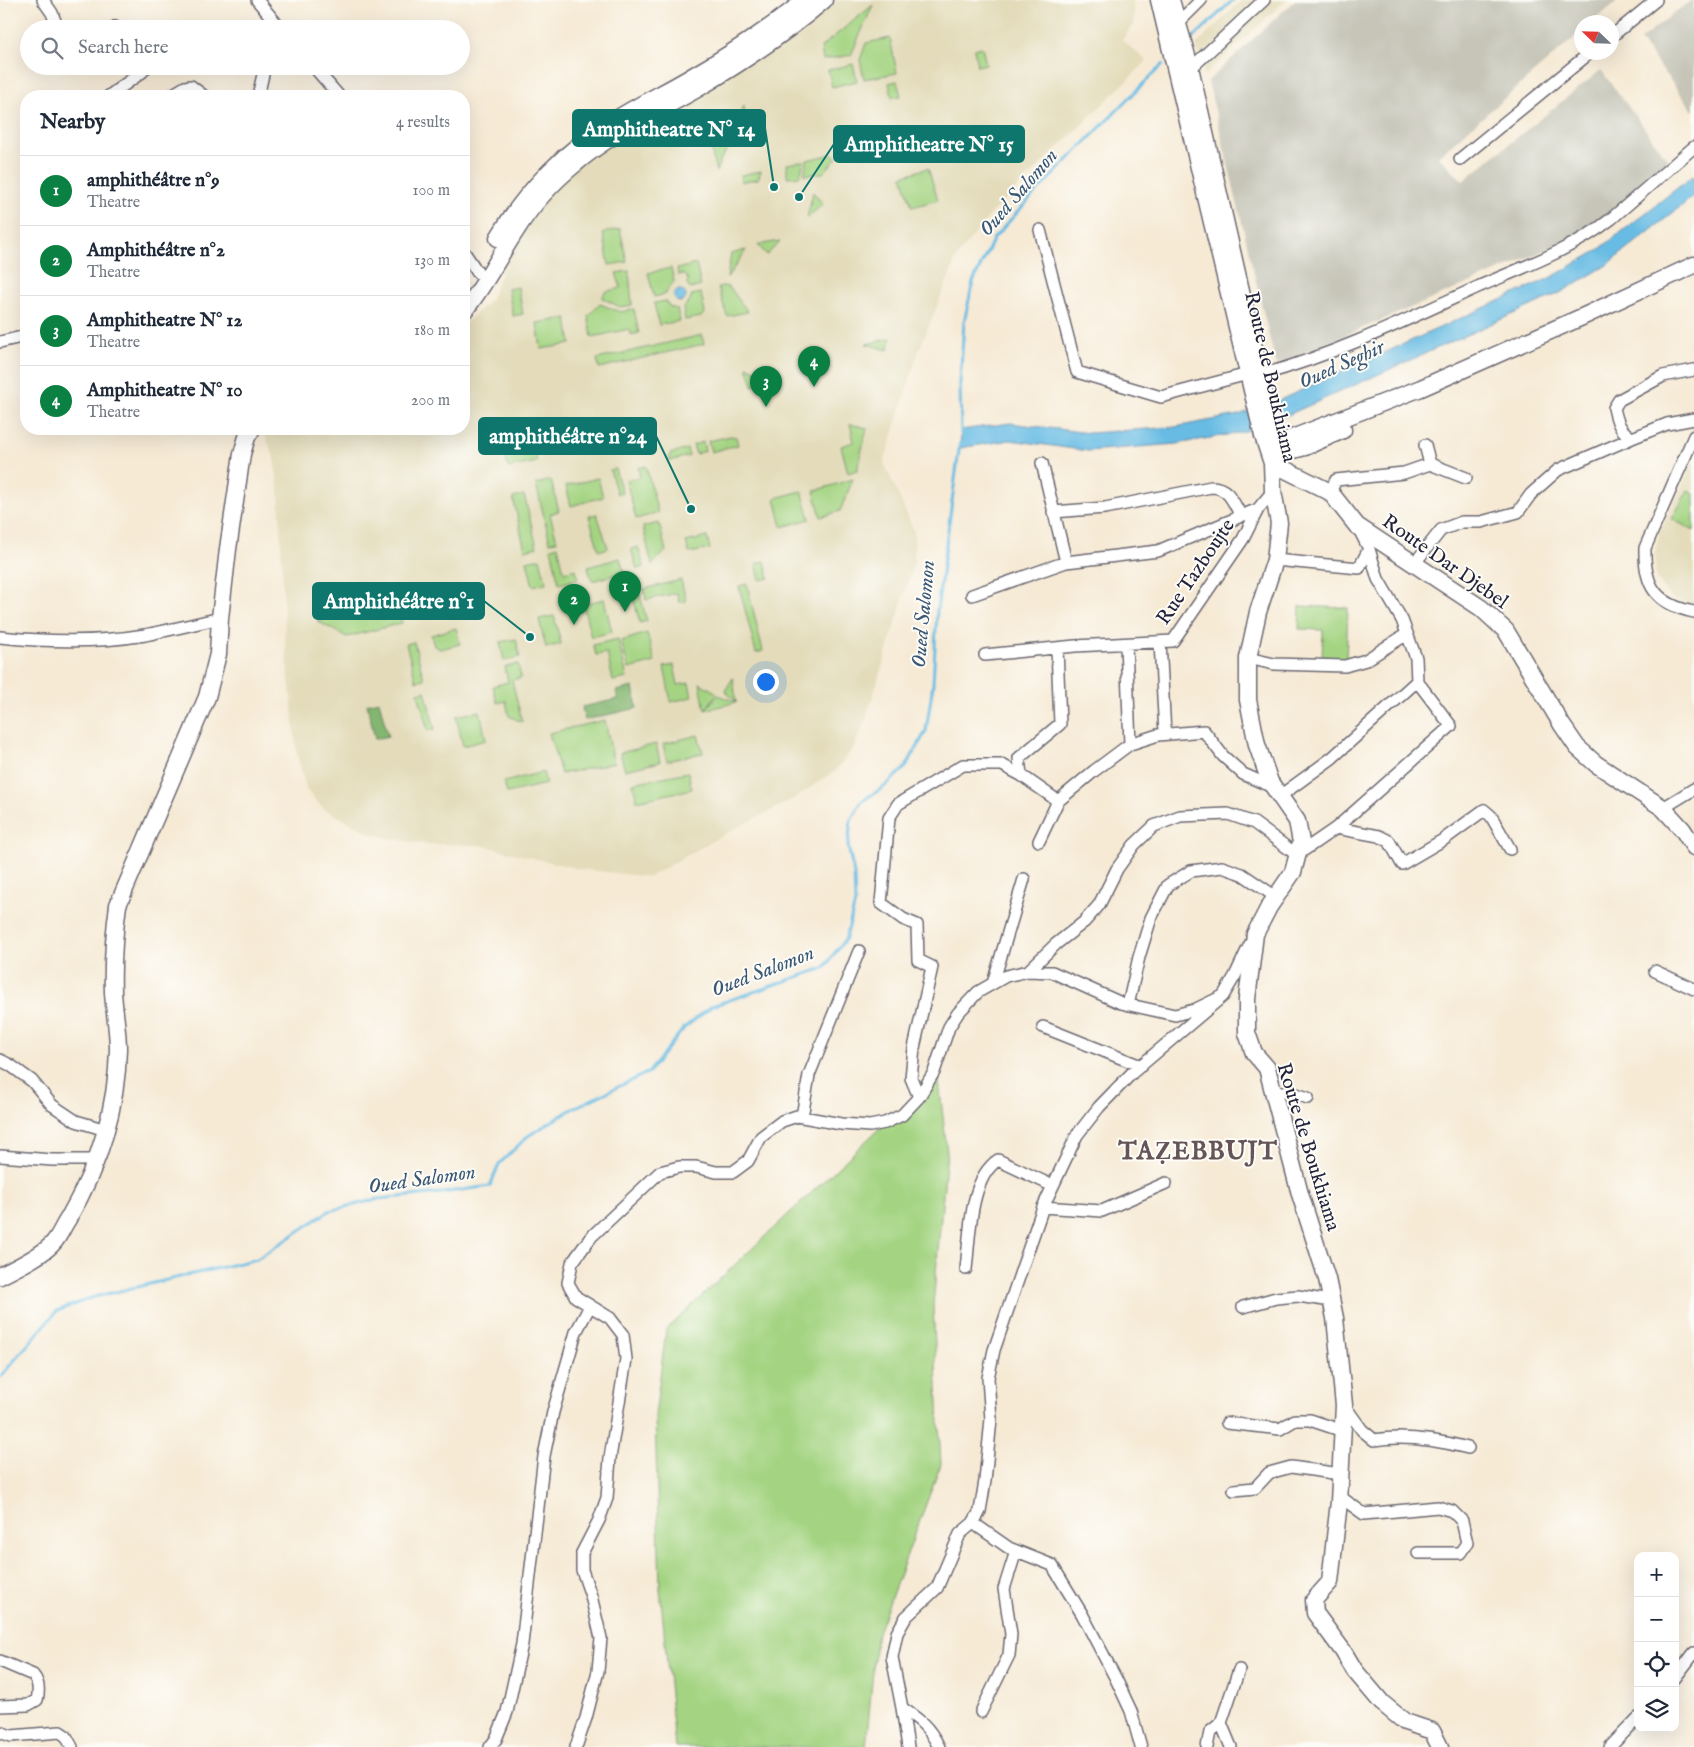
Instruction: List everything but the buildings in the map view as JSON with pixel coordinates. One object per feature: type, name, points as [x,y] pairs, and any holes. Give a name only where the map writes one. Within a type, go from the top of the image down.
[{"type":"street","points":[[43,0],[54,20]]},
{"type":"street","points":[[257,0],[272,20]]},
{"type":"street","points":[[470,286],[547,174],[591,136],[615,119],[692,76],[758,35],[805,0]]},
{"type":"street","points":[[470,303],[486,279],[514,223],[554,183],[597,146],[620,131],[698,88],[790,28],[824,0]]},
{"type":"street","name":"Route de Boukhiama","points":[[1159,0],[1175,34]]},
{"type":"street","name":"Route de Boukhiama","points":[[1171,0],[1175,34],[1272,448],[1272,491],[1279,523],[1275,560],[1258,612],[1248,658],[1248,700],[1257,745],[1270,782],[1297,822],[1301,842],[1292,872],[1255,934],[1247,999],[1247,1033],[1254,1053],[1267,1068],[1300,1194],[1327,1279],[1335,1318],[1344,1405],[1339,1496],[1330,1582],[1314,1600],[1315,1613],[1344,1651],[1355,1672],[1382,1703],[1405,1722],[1432,1731],[1440,1747]]},
{"type":"street","points":[[1175,34],[1201,0]]},
{"type":"street","points":[[1183,68],[1264,0]]},
{"type":"street","points":[[1619,30],[1656,0]]},
{"type":"street","points":[[1460,159],[1581,60]]},
{"type":"street","points":[[117,90],[138,75]]},
{"type":"street","points":[[259,90],[263,75]]},
{"type":"street","points":[[321,75],[334,90]]},
{"type":"street","points":[[180,90],[191,86],[196,90]]},
{"type":"street","points":[[1040,230],[1077,372],[1161,397],[1256,379],[1299,363],[1384,329],[1571,244],[1601,227],[1694,147]]},
{"type":"street","points":[[470,261],[478,273]]},
{"type":"street","points":[[1272,448],[1421,388],[1600,305],[1694,265]]},
{"type":"street","points":[[1272,448],[1305,447],[1567,334],[1694,275]]},
{"type":"street","points":[[0,342],[20,337]]},
{"type":"street","points":[[1632,438],[1623,432],[1619,426],[1614,408],[1619,400],[1664,376],[1694,370]]},
{"type":"street","points":[[1414,564],[1441,530],[1462,522],[1480,522],[1518,512],[1531,494],[1558,470],[1667,424],[1694,419]]},
{"type":"street","points":[[0,1276],[23,1265],[54,1243],[77,1203],[96,1160],[106,1130],[115,1089],[118,1048],[113,991],[113,940],[118,905],[207,697],[218,654],[228,549],[242,454],[248,435]]},
{"type":"street","points":[[1694,436],[1645,548],[1645,564],[1653,591],[1662,600],[1694,612]]},
{"type":"street","points":[[1425,445],[1430,464]]},
{"type":"street","name":"Route Dar Djebel","points":[[1272,448],[1330,492],[1357,526],[1481,608],[1506,631],[1577,747],[1596,764],[1662,808],[1691,838]]},
{"type":"street","points":[[1042,463],[1066,562]]},
{"type":"street","points":[[1330,492],[1336,480],[1404,473],[1430,464],[1466,478]]},
{"type":"street","points":[[1053,512],[1105,508],[1218,487],[1229,493],[1240,516]]},
{"type":"street","name":"Rue Tazboujte","points":[[985,655],[1057,648],[1173,641],[1244,540],[1258,509],[1272,491]]},
{"type":"street","points":[[972,594],[1066,562],[1158,550],[1258,509]]},
{"type":"street","points":[[1028,971],[1056,944],[1084,922],[1099,905],[1117,870],[1134,845],[1154,826],[1180,816],[1228,814],[1254,823],[1280,840],[1297,855],[1336,828],[1451,726],[1416,681],[1416,658],[1402,620],[1378,579],[1369,549],[1357,526]]},
{"type":"street","points":[[1275,560],[1359,568],[1369,549]]},
{"type":"street","points":[[0,637],[39,641],[90,641],[145,635],[220,618]]},
{"type":"street","points":[[1248,658],[1274,664],[1345,666],[1366,660],[1407,634]]},
{"type":"street","points":[[1160,642],[1165,734]]},
{"type":"street","points":[[1126,644],[1130,744]]},
{"type":"street","points":[[919,1097],[911,1078],[914,1048],[932,967],[918,960],[917,925],[903,919],[882,903],[889,818],[898,804],[963,765],[1002,765],[1019,758],[1060,724],[1057,648]]},
{"type":"street","points":[[1039,841],[1058,801],[1130,744],[1158,735],[1204,731],[1223,756],[1243,774],[1277,792],[1332,758],[1416,681]]},
{"type":"street","points":[[1019,758],[1022,774]]},
{"type":"street","points":[[1002,765],[1022,774],[1058,801]]},
{"type":"street","points":[[1662,808],[1694,789]]},
{"type":"street","points":[[1336,828],[1379,836],[1389,841],[1402,864],[1443,840],[1484,810],[1491,816],[1510,849]]},
{"type":"street","points":[[1128,1005],[1139,957],[1151,918],[1168,884],[1191,871],[1222,867],[1242,874],[1276,897]]},
{"type":"street","points":[[993,983],[1024,879]]},
{"type":"street","points":[[908,1747],[892,1657],[897,1633],[906,1617],[937,1588],[960,1534],[973,1522],[980,1511],[991,1419],[988,1378],[994,1350],[1043,1208],[1077,1135],[1099,1107],[1141,1066],[1223,996],[1255,934]]},
{"type":"street","points":[[802,1117],[809,1075],[859,951]]},
{"type":"street","points":[[576,1747],[586,1718],[598,1671],[601,1638],[591,1596],[582,1570],[582,1553],[599,1520],[607,1498],[610,1458],[626,1359],[623,1335],[610,1318],[576,1297],[568,1283],[572,1263],[591,1237],[660,1172],[679,1167],[696,1167],[716,1172],[733,1172],[748,1161],[761,1137],[782,1121],[796,1116],[841,1124],[870,1126],[885,1123],[902,1115],[919,1097],[934,1072],[949,1027],[958,1013],[978,992],[1006,976],[1028,971],[1052,972],[1128,1005],[1175,1015],[1194,1010],[1223,996]]},
{"type":"street","points":[[1655,971],[1694,989]]},
{"type":"street","points":[[1043,1027],[1141,1066]]},
{"type":"street","points":[[0,1060],[32,1080],[52,1105],[76,1121],[106,1130]]},
{"type":"street","points":[[1273,1094],[1288,1091],[1308,1098]]},
{"type":"street","points":[[0,1156],[52,1160],[96,1160]]},
{"type":"street","points":[[966,1269],[974,1199],[989,1166],[998,1160],[1053,1186]]},
{"type":"street","points":[[1043,1208],[1102,1211],[1166,1183]]},
{"type":"street","points":[[1242,1307],[1276,1298],[1298,1296],[1331,1301]]},
{"type":"street","points":[[490,1747],[496,1739],[506,1712],[522,1644],[544,1456],[553,1412],[576,1332],[590,1306]]},
{"type":"street","points":[[1344,1405],[1362,1430],[1374,1440],[1388,1438],[1439,1440],[1468,1448]]},
{"type":"street","points":[[1227,1423],[1280,1429],[1295,1420],[1310,1420],[1342,1431]]},
{"type":"street","points":[[1234,1490],[1255,1488],[1269,1473],[1290,1467],[1340,1474]]},
{"type":"street","points":[[1339,1496],[1364,1514],[1438,1507],[1452,1511],[1462,1521],[1467,1543],[1460,1552],[1418,1553]]},
{"type":"street","points":[[973,1522],[1009,1548],[1052,1565],[1082,1614],[1116,1678],[1131,1711],[1140,1747]]},
{"type":"street","points":[[981,1712],[1009,1655],[1011,1634],[1004,1589],[1016,1551]]},
{"type":"street","points":[[1679,1673],[1694,1653]]},
{"type":"street","points":[[0,1661],[33,1675],[36,1678],[39,1692],[37,1700],[28,1705],[0,1706]]},
{"type":"street","points":[[1207,1747],[1210,1732],[1221,1722],[1239,1670]]},
{"type":"street","points":[[902,1708],[921,1720],[932,1733],[939,1747]]},
{"type":"street","points":[[1221,1722],[1231,1747]]},
{"type":"street","points":[[1610,1747],[1634,1722]]},
{"type":"street","points":[[0,1732],[11,1736],[60,1732],[66,1736],[72,1747]]},
{"type":"shaded area","points":[[830,0],[1132,0],[1134,12],[1133,25],[1122,40],[1147,61],[993,211],[957,257],[919,350],[884,463],[914,531],[914,563],[866,719],[854,747],[836,770],[795,798],[721,836],[649,877],[579,869],[480,845],[425,844],[372,834],[324,809],[307,791],[297,754],[285,640],[279,490],[274,458],[265,435],[470,435],[470,319],[491,299],[505,262],[560,177]]},
{"type":"shaded area","points":[[1242,0],[1286,0],[1205,75],[1196,45]]},
{"type":"shaded area","points":[[1295,0],[1619,0],[1601,15],[1574,15],[1574,38],[1438,156],[1463,181],[1601,70],[1668,160],[1603,223],[1526,259],[1276,365],[1208,81]]},
{"type":"shaded area","points":[[1691,0],[1694,0],[1694,112],[1640,40]]},
{"type":"shaded area","points":[[1694,460],[1694,605],[1672,599],[1656,577],[1655,552],[1660,532]]},
{"type":"green space","points":[[873,5],[851,55],[823,60],[821,47]]},
{"type":"green space","points":[[890,38],[897,73],[864,79],[860,60],[866,43]]},
{"type":"green space","points":[[982,47],[986,64],[977,66],[974,49]]},
{"type":"green space","points":[[853,64],[857,81],[832,87],[828,70]]},
{"type":"green space","points":[[897,81],[901,96],[892,98],[889,83]]},
{"type":"green space","points":[[744,106],[747,130],[726,136]]},
{"type":"green space","points":[[730,146],[720,160],[716,172],[711,149]]},
{"type":"green space","points":[[833,154],[837,158],[823,173],[804,175],[807,160]]},
{"type":"green space","points":[[804,161],[800,176],[787,177],[787,164]]},
{"type":"green space","points":[[928,168],[938,200],[912,207],[902,176]]},
{"type":"green space","points":[[761,171],[758,179],[741,182],[741,175]]},
{"type":"green space","points":[[813,192],[823,204],[807,218]]},
{"type":"green space","points":[[620,229],[627,262],[609,265],[603,233]]},
{"type":"green space","points":[[780,241],[767,255],[758,245]]},
{"type":"green space","points":[[746,250],[727,278],[731,254]]},
{"type":"green space","points":[[696,264],[701,286],[690,289],[687,284],[688,279],[683,274],[678,275],[677,269]]},
{"type":"green space","points":[[671,268],[674,282],[668,288],[666,294],[654,297],[648,273]]},
{"type":"green space","points":[[629,271],[632,305],[620,307],[602,298],[605,292],[621,288],[616,273]]},
{"type":"green space","points":[[725,286],[730,288],[748,312],[727,316],[718,287]]},
{"type":"green space","points":[[518,287],[523,314],[513,316],[508,289]]},
{"type":"green space","points":[[701,293],[705,313],[701,317],[685,320],[683,308],[690,301],[692,295]]},
{"type":"green space","points":[[666,301],[670,307],[677,309],[680,321],[659,325],[654,303]]},
{"type":"green space","points":[[600,304],[620,312],[634,309],[639,333],[631,335],[630,329],[592,337],[588,316]]},
{"type":"green space","points":[[567,318],[571,344],[541,349],[537,323]]},
{"type":"green space","points":[[702,335],[704,344],[599,368],[597,359]]},
{"type":"green space","points":[[891,338],[888,350],[866,344]]},
{"type":"green space","points":[[747,366],[775,380],[753,386]]},
{"type":"green space","points":[[850,424],[867,428],[857,470],[848,473],[841,446],[854,442]]},
{"type":"green space","points":[[530,428],[537,462],[508,468],[501,434]]},
{"type":"green space","points":[[731,436],[736,437],[738,445],[711,452],[708,441]]},
{"type":"green space","points":[[703,442],[705,451],[696,454],[693,445]]},
{"type":"green space","points":[[687,449],[689,456],[670,461],[670,454]]},
{"type":"green space","points":[[646,466],[658,513],[636,519],[626,480],[640,477],[638,468]]},
{"type":"green space","points":[[615,469],[622,492],[617,494],[610,470]]},
{"type":"green space","points":[[598,478],[603,497],[571,506],[566,486]]},
{"type":"green space","points":[[853,479],[840,511],[821,517],[814,491]]},
{"type":"green space","points":[[551,480],[559,511],[550,514],[557,541],[550,542],[536,484]]},
{"type":"green space","points":[[1688,490],[1694,493],[1694,531],[1672,519]]},
{"type":"green space","points":[[802,491],[810,519],[782,527],[775,498]]},
{"type":"green space","points":[[524,495],[537,547],[525,550],[513,498]]},
{"type":"green space","points":[[597,514],[608,548],[599,551],[589,516]]},
{"type":"green space","points":[[659,523],[666,551],[652,565],[643,527]]},
{"type":"green space","points":[[707,537],[710,549],[689,553],[686,542]]},
{"type":"green space","points":[[558,546],[564,572],[576,569],[578,579],[559,584],[551,548]]},
{"type":"green space","points":[[638,547],[644,567],[637,569],[631,549]]},
{"type":"green space","points":[[540,558],[546,583],[533,586],[527,561]]},
{"type":"green space","points":[[620,558],[624,572],[592,581],[588,567]]},
{"type":"green space","points":[[765,561],[769,578],[760,580],[756,564]]},
{"type":"green space","points":[[681,580],[686,601],[679,602],[677,593],[646,600],[644,589]]},
{"type":"green space","points":[[747,584],[763,651],[756,653],[739,586]]},
{"type":"green space","points":[[638,588],[647,621],[640,623],[631,590]]},
{"type":"green space","points":[[604,599],[612,632],[591,637],[583,604]]},
{"type":"green space","points":[[397,602],[402,623],[347,637],[317,621]]},
{"type":"green space","points":[[1300,606],[1348,608],[1346,662],[1322,661],[1323,630],[1299,629]]},
{"type":"green space","points":[[554,616],[561,644],[546,648],[539,619]]},
{"type":"green space","points":[[456,628],[460,644],[440,649],[434,646],[431,635]]},
{"type":"green space","points":[[647,633],[655,662],[629,669],[621,641]]},
{"type":"green space","points":[[516,639],[520,657],[504,661],[500,642]]},
{"type":"green space","points":[[618,639],[627,678],[613,681],[607,653],[596,655],[593,645]]},
{"type":"green space","points":[[414,642],[424,679],[416,681],[406,644]]},
{"type":"green space","points":[[518,664],[521,678],[512,680],[522,722],[509,716],[506,701],[497,703],[493,686],[508,682],[505,667]]},
{"type":"green space","points":[[674,665],[678,685],[689,683],[692,697],[671,702],[664,667]]},
{"type":"green space","points":[[733,678],[736,701],[725,691]]},
{"type":"green space","points":[[700,683],[717,693],[705,710]]},
{"type":"green space","points":[[633,687],[637,708],[585,720],[582,707],[618,699],[616,691]]},
{"type":"green space","points":[[425,691],[435,729],[428,731],[418,693]]},
{"type":"green space","points":[[718,695],[737,702],[705,710]]},
{"type":"green space","points":[[379,701],[388,736],[375,739],[367,704]]},
{"type":"green space","points":[[480,711],[486,740],[463,746],[456,716]]},
{"type":"green space","points":[[605,720],[614,763],[561,774],[549,733]]},
{"type":"green space","points":[[698,735],[703,753],[667,761],[663,744]]},
{"type":"green space","points":[[656,744],[660,762],[625,770],[620,753]]},
{"type":"green space","points":[[543,772],[546,784],[507,793],[504,782]]},
{"type":"green space","points":[[688,772],[692,789],[637,801],[633,783]]},
{"type":"green space","points":[[937,1064],[947,1152],[933,1305],[941,1464],[876,1638],[866,1747],[675,1747],[660,1589],[655,1416],[666,1330],[885,1123],[902,1115]]},
{"type":"water","points":[[1694,175],[1694,196],[1607,265],[1560,293],[1279,419],[1243,432],[1177,444],[1088,451],[1010,440],[960,448],[961,430],[1010,423],[1089,433],[1175,427],[1238,415],[1273,403],[1552,277],[1597,251]]},
{"type":"water","points":[[678,290],[682,290],[686,296],[682,302],[678,302],[674,298],[674,294]]},
{"type":"waterway","name":"Oued Salomon","points":[[1193,38],[1233,0]]},
{"type":"waterway","name":"Oued Salomon","points":[[961,434],[960,382],[964,322],[973,282],[994,238],[1035,193],[1163,64]]},
{"type":"waterway","name":"Oued Salomon","points":[[0,1377],[57,1311],[94,1297],[257,1259],[329,1211],[378,1199],[490,1186],[499,1164],[528,1136],[572,1109],[649,1072],[684,1028],[712,1006],[824,968],[846,938],[855,903],[854,874],[848,846],[851,820],[862,801],[884,787],[906,767],[926,731],[933,684],[937,610],[960,443]]},
{"type":"place","name":"Amphitheatre N° 14","points":[[774,187]]},
{"type":"place","name":"Amphitheatre N° 15","points":[[799,197]]},
{"type":"place","name":"Amphitheatre N° 10","points":[[814,387]]},
{"type":"place","name":"Amphitheatre N° 12","points":[[766,407]]},
{"type":"place","name":"amphithéâtre n°24","points":[[691,509]]},
{"type":"place","name":"amphithéâtre n°9","points":[[625,612]]},
{"type":"place","name":"Amphithéâtre n°2","points":[[574,625]]},
{"type":"place","name":"Amphithéâtre n°1","points":[[530,637]]},
{"type":"district","name":"TAẒEBBUJT","points":[[1198,1152]]},
{"type":"water label","name":"Oued Seghir","points":[[1342,365]]}]
